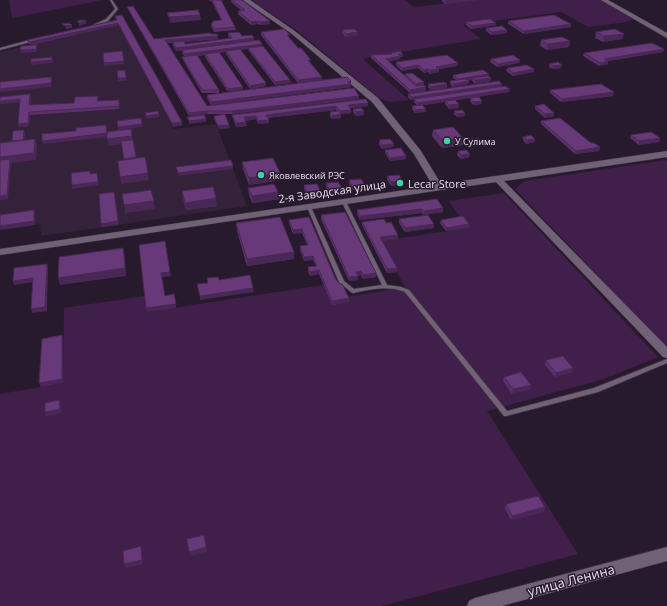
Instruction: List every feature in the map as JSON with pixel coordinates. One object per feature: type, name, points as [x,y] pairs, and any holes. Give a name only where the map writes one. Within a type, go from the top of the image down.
[{"type":"street","points":[[246,0],[294,33],[375,100],[418,153],[439,188]]},
{"type":"street","points":[[604,0],[667,36]]},
{"type":"street","name":"2-я Заводская улица","points":[[0,252],[667,154]]},
{"type":"street","points":[[498,179],[667,354]]},
{"type":"street","name":"улица Ленина","points":[[475,606],[667,554]]},
{"type":"lane","points":[[88,28],[106,20],[117,9],[111,0]]},
{"type":"lane","points":[[0,49],[36,40]]},
{"type":"lane","points":[[344,202],[385,286]]},
{"type":"lane","points":[[309,207],[342,282],[353,291],[385,286],[399,287],[407,291],[506,414],[596,390],[667,361]]},
{"type":"shaded area","points":[[9,0],[103,0],[12,18]]},
{"type":"shaded area","points":[[251,0],[404,0],[414,7],[478,0],[600,0],[632,19],[627,22],[588,27],[561,12],[463,25],[481,39],[365,58],[364,60],[409,100],[390,102],[380,99],[299,32]]},
{"type":"shaded area","points":[[119,25],[173,129],[216,124],[247,206],[41,236],[40,224],[0,230],[0,52]]},
{"type":"shaded area","points":[[667,160],[667,348],[515,189],[525,181]]},
{"type":"shaded area","points":[[504,193],[658,357],[604,379],[487,411],[578,554],[382,606],[0,606],[0,394],[63,383],[64,308],[145,296],[147,312],[323,285],[346,297],[405,287],[380,241],[468,228],[449,201]]},
{"type":"building","points":[[212,0],[221,0],[235,27],[214,29],[211,23],[213,23],[213,21],[222,20]]},
{"type":"building","points":[[231,0],[242,0],[270,21],[251,22],[238,11],[245,10]]},
{"type":"building","points":[[133,6],[154,39],[210,33],[217,34],[218,36],[165,40],[207,106],[354,88],[359,96],[232,111],[189,113],[127,7]]},
{"type":"building","points":[[198,10],[200,15],[169,17],[167,13]]},
{"type":"building","points":[[122,15],[182,122],[172,123],[118,23],[30,42],[27,40],[117,20],[115,16]]},
{"type":"building","points":[[554,15],[571,24],[524,31],[508,21]]},
{"type":"building","points":[[490,19],[496,23],[472,26],[466,22]]},
{"type":"building","points":[[77,21],[86,21],[79,23]]},
{"type":"building","points":[[69,23],[72,25],[65,26],[62,24]]},
{"type":"building","points":[[502,26],[507,30],[492,32],[486,28]]},
{"type":"building","points":[[284,29],[290,35],[287,35],[298,48],[301,48],[311,60],[308,60],[322,77],[298,80],[261,32]]},
{"type":"building","points":[[354,29],[358,32],[346,34],[342,30]]},
{"type":"building","points":[[615,29],[624,34],[604,36],[596,32]]},
{"type":"building","points":[[239,32],[242,36],[252,35],[254,38],[176,48],[173,42],[184,41],[185,44],[232,38],[228,33]]},
{"type":"building","points":[[562,37],[570,41],[548,44],[541,40]]},
{"type":"building","points":[[259,40],[262,44],[185,54],[182,50]]},
{"type":"building","points":[[652,43],[664,49],[604,59],[608,61],[600,63],[584,53]]},
{"type":"building","points":[[37,45],[36,49],[20,50],[21,46]]},
{"type":"building","points":[[263,46],[290,80],[275,82],[248,48]]},
{"type":"building","points":[[240,49],[266,83],[250,86],[226,51]]},
{"type":"building","points":[[122,51],[124,61],[104,63],[103,53]]},
{"type":"building","points":[[400,51],[403,54],[398,54],[400,56],[386,59],[416,86],[424,85],[426,87],[410,90],[371,55],[392,54],[391,53]]},
{"type":"building","points":[[219,52],[243,87],[228,89],[205,54]]},
{"type":"building","points":[[197,55],[219,90],[202,90],[182,57]]},
{"type":"building","points":[[447,55],[458,63],[436,67],[439,69],[424,70],[418,65],[402,68],[396,62]]},
{"type":"building","points":[[513,55],[520,60],[498,64],[491,59]]},
{"type":"building","points":[[52,57],[52,60],[31,62],[31,59]]},
{"type":"building","points":[[558,62],[562,65],[553,66],[549,64]]},
{"type":"building","points":[[527,65],[534,69],[513,73],[507,68]]},
{"type":"building","points":[[125,70],[126,78],[118,78],[117,71]]},
{"type":"building","points":[[483,70],[489,74],[458,79],[453,75]]},
{"type":"building","points":[[412,73],[424,82],[416,84],[405,74]]},
{"type":"building","points":[[488,76],[491,78],[475,80],[472,78]]},
{"type":"building","points":[[51,77],[51,83],[0,89],[0,82]]},
{"type":"building","points":[[347,77],[351,81],[348,82],[351,84],[211,102],[207,95]]},
{"type":"building","points":[[466,79],[469,81],[453,84],[450,81]]},
{"type":"building","points":[[499,81],[502,84],[412,97],[408,94]]},
{"type":"building","points":[[444,82],[447,84],[431,87],[428,84]]},
{"type":"building","points":[[601,84],[614,92],[562,99],[550,90]]},
{"type":"building","points":[[505,86],[510,89],[418,103],[414,99]]},
{"type":"building","points":[[30,94],[29,105],[74,103],[75,97],[98,96],[97,101],[119,100],[119,106],[29,112],[28,123],[18,124],[20,99],[0,101],[0,97]]},
{"type":"building","points":[[479,97],[482,101],[473,102],[470,98]]},
{"type":"building","points":[[366,99],[368,103],[348,105],[351,110],[340,111],[336,106],[266,115],[269,120],[258,121],[256,116],[244,117],[246,122],[236,123],[232,115]]},
{"type":"building","points":[[455,100],[459,104],[449,105],[445,101]]},
{"type":"building","points":[[544,104],[554,113],[545,114],[535,106]]},
{"type":"building","points":[[422,105],[426,109],[415,110],[412,106]]},
{"type":"building","points":[[361,108],[364,111],[356,112],[353,109]]},
{"type":"building","points":[[462,110],[465,113],[457,114],[454,111]]},
{"type":"building","points":[[158,111],[159,114],[146,116],[145,113]]},
{"type":"building","points":[[338,111],[341,114],[332,116],[330,112]]},
{"type":"building","points":[[225,114],[229,125],[218,126],[214,116]]},
{"type":"building","points":[[204,115],[206,119],[189,121],[187,117]]},
{"type":"building","points":[[141,118],[142,124],[118,127],[117,121]]},
{"type":"building","points":[[560,118],[591,143],[594,143],[600,147],[576,151],[541,121]]},
{"type":"building","points":[[106,125],[107,133],[42,141],[42,134],[76,131],[76,128]]},
{"type":"building","points":[[453,127],[463,138],[443,141],[433,130]]},
{"type":"building","points":[[131,129],[132,136],[107,139],[107,132]]},
{"type":"building","points":[[24,130],[23,140],[12,141],[13,131]]},
{"type":"building","points":[[651,132],[660,138],[639,141],[631,135]]},
{"type":"building","points":[[531,135],[535,139],[527,140],[523,137]]},
{"type":"building","points":[[478,138],[482,142],[473,143],[470,139]]},
{"type":"building","points":[[35,139],[34,153],[0,157],[0,143]]},
{"type":"building","points":[[390,139],[394,144],[382,145],[379,140]]},
{"type":"building","points":[[133,140],[136,157],[124,159],[121,141]]},
{"type":"building","points":[[401,148],[406,156],[390,158],[385,150]]},
{"type":"building","points":[[466,150],[470,154],[461,155],[458,151]]},
{"type":"building","points":[[145,157],[148,173],[120,177],[118,161]]},
{"type":"building","points":[[273,158],[280,173],[249,178],[242,162]]},
{"type":"building","points":[[10,159],[7,195],[0,196],[0,160]]},
{"type":"building","points":[[231,160],[233,166],[178,173],[176,167]]},
{"type":"building","points":[[90,171],[90,174],[97,173],[98,182],[72,185],[71,173]]},
{"type":"building","points":[[399,175],[403,181],[391,182],[387,176]]},
{"type":"building","points":[[361,179],[365,185],[352,187],[349,180]]},
{"type":"building","points":[[338,182],[342,188],[329,189],[326,183]]},
{"type":"building","points":[[274,184],[278,192],[252,196],[248,188]]},
{"type":"building","points":[[317,184],[320,190],[307,192],[304,185]]},
{"type":"building","points":[[213,187],[216,198],[185,203],[182,191]]},
{"type":"building","points":[[151,190],[154,201],[124,205],[122,194]]},
{"type":"building","points":[[114,192],[118,221],[101,224],[99,194]]},
{"type":"building","points":[[437,199],[443,208],[360,216],[357,210]]},
{"type":"building","points":[[34,210],[34,221],[0,226],[0,215]]},
{"type":"building","points":[[345,212],[376,273],[363,275],[361,271],[356,272],[358,276],[349,277],[321,215]]},
{"type":"building","points":[[428,215],[434,224],[405,228],[399,219]]},
{"type":"building","points":[[463,216],[469,224],[446,228],[441,220]]},
{"type":"building","points":[[280,217],[294,252],[247,259],[236,223]]},
{"type":"building","points":[[309,217],[336,280],[342,284],[349,298],[332,301],[319,270],[310,272],[308,267],[317,266],[313,256],[304,257],[300,246],[308,245],[302,229],[293,230],[289,220]]},
{"type":"building","points":[[384,219],[386,223],[391,222],[398,235],[380,237],[397,268],[387,269],[362,222]]},
{"type":"building","points":[[165,241],[170,272],[161,273],[165,296],[174,294],[176,304],[146,308],[139,245]]},
{"type":"building","points":[[123,248],[125,268],[58,278],[59,257]]},
{"type":"building","points":[[47,264],[45,307],[31,309],[33,278],[13,281],[14,268]]},
{"type":"building","points":[[250,275],[253,288],[200,296],[197,284],[208,283],[207,278],[218,277],[219,280]]},
{"type":"building","points":[[62,335],[62,379],[39,383],[42,339]]},
{"type":"building","points":[[563,356],[573,368],[556,373],[546,360]]},
{"type":"building","points":[[521,372],[531,385],[513,389],[504,377]]},
{"type":"building","points":[[59,400],[60,409],[45,412],[45,403]]},
{"type":"building","points":[[538,496],[545,507],[512,516],[506,504]]},
{"type":"building","points":[[204,535],[206,547],[189,552],[187,539]]},
{"type":"building","points":[[141,546],[142,560],[124,564],[123,551]]},
{"type":"place","name":"У Сулима","points":[[447,141]]},
{"type":"place","name":"Яковлевский РЭС","points":[[261,175]]},
{"type":"place","name":"Lecar Store","points":[[400,183]]}]
